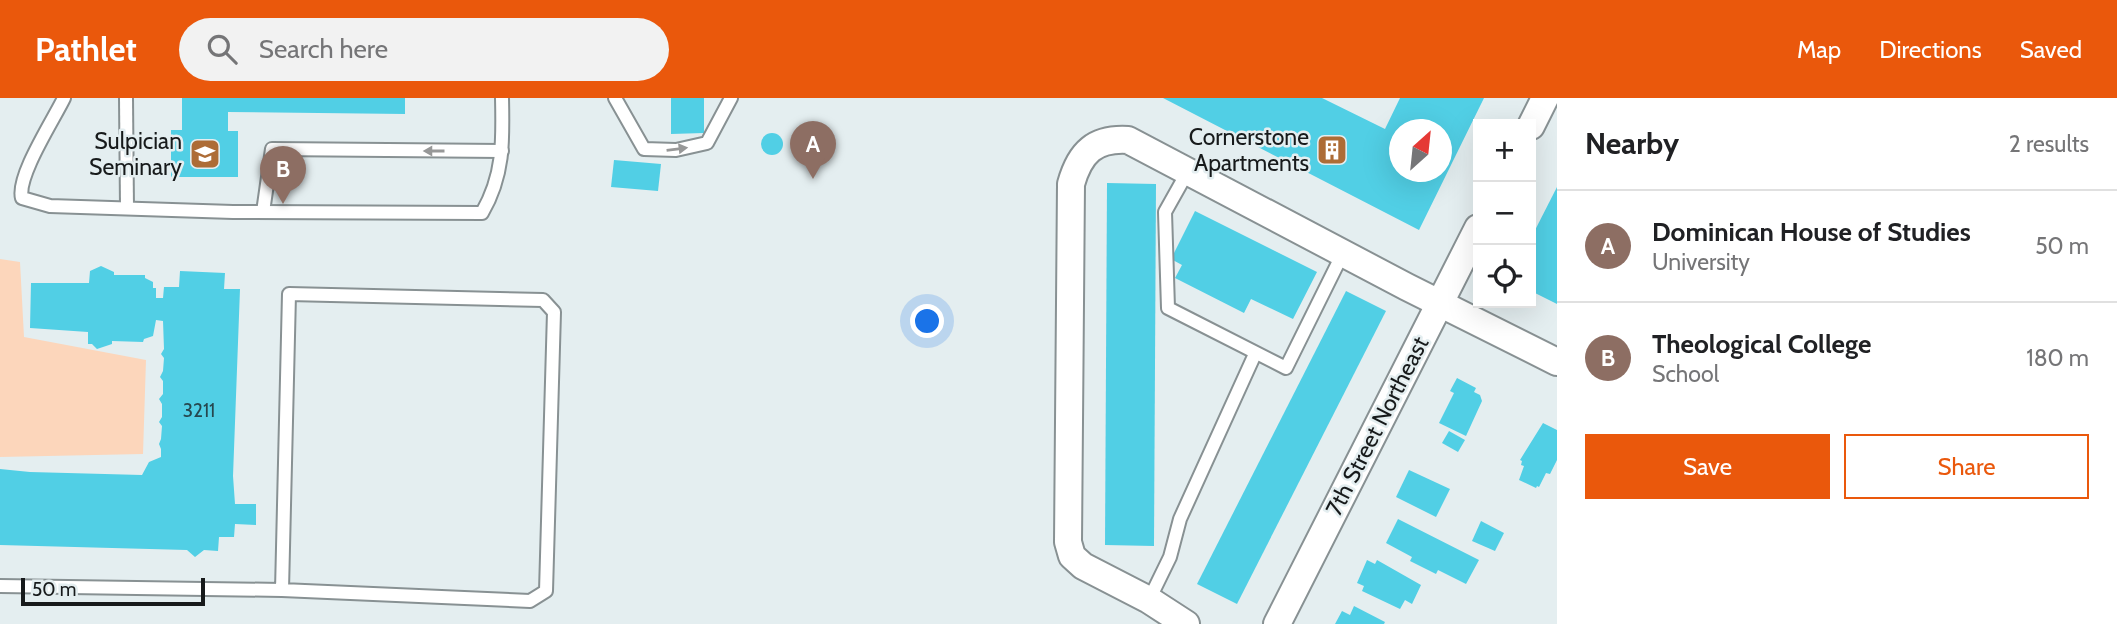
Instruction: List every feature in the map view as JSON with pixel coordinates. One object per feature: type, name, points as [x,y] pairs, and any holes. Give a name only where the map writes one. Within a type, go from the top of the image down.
[{"type":"street","points":[[1534,119],[1545,98]]},
{"type":"street","points":[[1186,624],[1149,600],[1083,566],[1072,556],[1069,542],[1071,184],[1083,155],[1096,145],[1112,139],[1128,140],[1557,362]]},
{"type":"street","name":"7th Street Northeast","points":[[1277,624],[1473,238]]},
{"type":"lane","points":[[64,98],[25,176],[20,191],[22,198],[50,206],[263,212],[482,213],[499,178],[502,98]]},
{"type":"lane","points":[[126,98],[127,208]]},
{"type":"lane","points":[[615,98],[644,149],[677,150],[707,143],[731,98]]},
{"type":"lane","points":[[263,212],[272,149],[502,151]]},
{"type":"lane","points":[[1188,171],[1166,212],[1168,308],[1286,369],[1343,253]]},
{"type":"lane","points":[[0,586],[282,590],[530,601],[546,591],[554,312],[543,300],[289,294],[282,590]]},
{"type":"lane","points":[[1149,600],[1170,557],[1180,519],[1255,354]]},
{"type":"shaded area","points":[[0,259],[20,262],[24,337],[146,360],[143,454],[0,457]]},
{"type":"building","name":"Sulpician Seminary","points":[[182,98],[405,98],[405,114],[228,112],[228,131],[238,131],[238,177],[171,177],[171,130],[182,130]]},
{"type":"building","points":[[671,98],[704,98],[704,133],[671,134]]},
{"type":"building","name":"Cornerstone Apartments","points":[[1163,98],[1322,98],[1385,129],[1389,121],[1389,182],[1443,182],[1419,230]]},
{"type":"building","name":"Cornerstone Apartments","points":[[1400,98],[1484,98],[1452,163],[1452,119],[1390,119]]},
{"type":"building","points":[[772,133],[780,136],[783,144],[780,152],[772,155],[764,152],[761,144],[764,136]]},
{"type":"building","points":[[614,160],[661,164],[658,191],[611,187]]},
{"type":"building","points":[[1107,183],[1156,184],[1154,546],[1105,545]]},
{"type":"building","points":[[1557,187],[1557,304],[1536,294],[1536,228]]},
{"type":"building","points":[[1195,211],[1317,272],[1293,319],[1251,299],[1244,313],[1175,278],[1182,265],[1171,259]]},
{"type":"building","points":[[101,266],[114,272],[114,275],[145,275],[145,278],[153,282],[153,288],[156,288],[156,298],[163,298],[164,287],[179,287],[180,271],[225,273],[224,289],[240,289],[233,476],[235,504],[256,504],[256,525],[235,524],[234,537],[219,537],[218,551],[204,550],[195,557],[187,550],[0,545],[0,469],[142,475],[149,462],[161,457],[159,444],[162,426],[159,422],[162,417],[162,404],[159,399],[163,394],[163,381],[160,377],[164,358],[161,354],[164,349],[163,321],[156,320],[153,336],[143,342],[112,341],[112,344],[97,349],[88,344],[88,332],[30,328],[31,283],[89,283],[90,271]]},
{"type":"building","points":[[1346,291],[1386,311],[1237,604],[1197,584]]},
{"type":"building","points":[[1457,378],[1476,388],[1474,392],[1480,395],[1482,401],[1466,436],[1439,423],[1454,393],[1450,391]]},
{"type":"building","points":[[1543,423],[1557,430],[1557,460],[1550,474],[1546,473],[1536,488],[1519,480],[1524,466],[1520,460]]},
{"type":"building","points":[[1449,431],[1465,440],[1458,452],[1442,443]]},
{"type":"building","points":[[1409,470],[1450,489],[1436,517],[1396,497]]},
{"type":"building","points":[[1398,519],[1479,560],[1466,584],[1438,570],[1436,574],[1410,561],[1412,557],[1386,543]]},
{"type":"building","points":[[1481,521],[1504,533],[1495,551],[1472,541]]},
{"type":"building","points":[[1367,560],[1375,564],[1377,560],[1421,585],[1412,604],[1405,600],[1400,609],[1362,591],[1364,586],[1357,583]]},
{"type":"building","points":[[1354,606],[1385,622],[1384,624],[1335,624],[1342,611],[1350,615]]},
{"type":"place","name":"Cornerstone Apartments","points":[[1332,150]]},
{"type":"place","name":"Sulpician Seminary","points":[[205,154]]},
{"type":"place","name":"Dominican House of Studies","points":[[813,179]]},
{"type":"place","name":"Theological College","points":[[283,204]]}]
